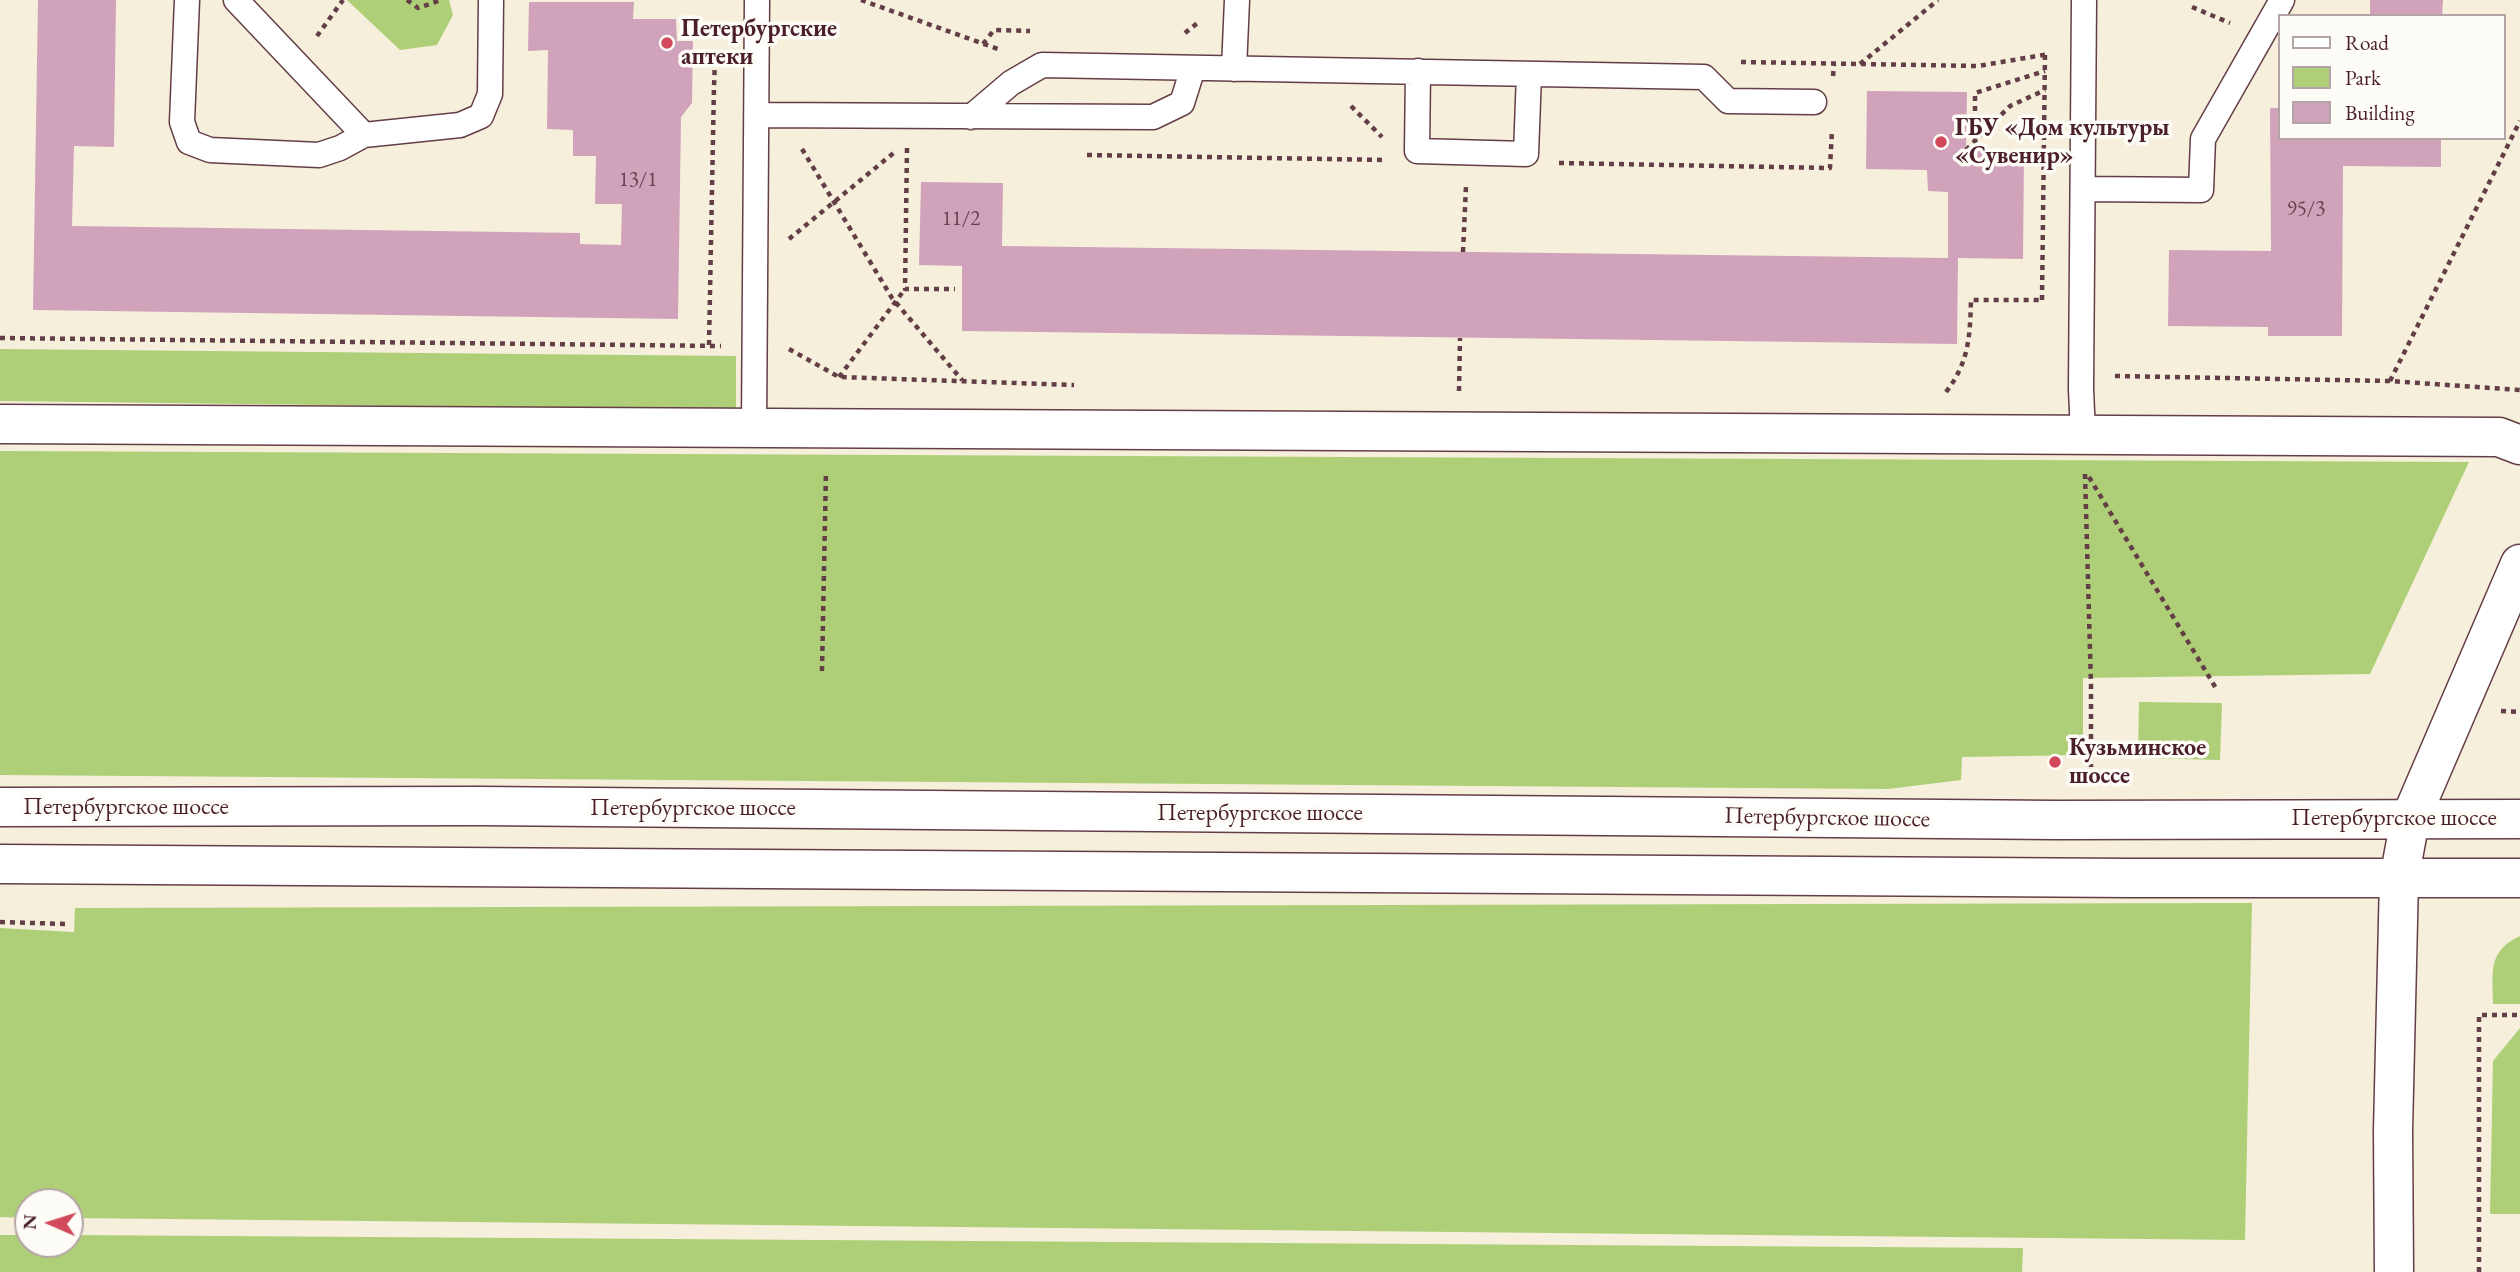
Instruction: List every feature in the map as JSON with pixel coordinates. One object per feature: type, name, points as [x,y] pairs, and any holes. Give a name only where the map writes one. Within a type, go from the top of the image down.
[{"type":"main road","points":[[0,424],[2499,437],[2520,445]]},
{"type":"main road","points":[[2394,1272],[2393,1117],[2399,879],[2410,820],[2520,564]]},
{"type":"main road","name":"Петербургское шоссе","points":[[0,807],[480,806],[2029,820],[2520,819]]},
{"type":"main road","points":[[0,864],[2520,878]]},
{"type":"lane","points":[[187,0],[182,122],[189,142],[210,150],[319,155],[340,148],[364,135],[460,125],[481,116],[490,94],[491,0]]},
{"type":"lane","points":[[236,0],[364,135]]},
{"type":"lane","points":[[754,428],[757,0]]},
{"type":"lane","points":[[1234,69],[1237,0]]},
{"type":"lane","points":[[2083,435],[2081,389],[2084,0]]},
{"type":"lane","points":[[2084,189],[2201,190],[2203,139],[2282,0]]},
{"type":"lane","points":[[971,117],[1011,83],[1042,65],[1704,77],[1727,101],[1823,109]]},
{"type":"lane","points":[[758,115],[1153,117],[1182,103],[1193,68]]},
{"type":"lane","points":[[1418,71],[1417,152],[1527,154],[1528,74]]},
{"type":"path","points":[[297,63],[343,0]]},
{"type":"path","points":[[407,0],[418,8],[441,0]]},
{"type":"path","points":[[861,0],[1042,65]]},
{"type":"path","points":[[1859,65],[1938,0]]},
{"type":"path","points":[[2042,300],[2045,54]]},
{"type":"path","points":[[1833,78],[1834,65]]},
{"type":"path","points":[[1975,141],[1975,93],[2045,71]]},
{"type":"path","points":[[709,345],[714,86]]},
{"type":"path","points":[[1966,150],[2010,106],[2045,89]]},
{"type":"path","points":[[1548,162],[1830,169],[1823,109]]},
{"type":"path","points":[[758,115],[797,140],[895,302],[962,380]]},
{"type":"path","points":[[2390,381],[2520,121]]},
{"type":"path","points":[[756,266],[907,141],[905,289],[839,377]]},
{"type":"path","points":[[1463,252],[1467,153]]},
{"type":"path","points":[[1077,155],[1391,160]]},
{"type":"path","points":[[905,289],[955,289]]},
{"type":"path","points":[[1939,401],[1956,378],[1970,344],[1971,300],[2083,300]]},
{"type":"path","points":[[0,338],[784,346],[839,377],[1086,385]]},
{"type":"path","points":[[1458,399],[1460,338]]},
{"type":"path","points":[[2081,389],[2100,376],[2390,381],[2520,390]]},
{"type":"path","points":[[822,671],[827,428]]},
{"type":"path","points":[[2091,768],[2085,471],[2217,690]]},
{"type":"path","points":[[0,922],[66,924]]},
{"type":"path","points":[[2479,1272],[2479,1015],[2520,1015]]},
{"type":"green space","points":[[347,0],[449,0],[453,15],[437,45],[400,50]]},
{"type":"green space","points":[[0,349],[736,356],[736,410],[0,401]]},
{"type":"green space","points":[[0,451],[2469,462],[2370,674],[2083,678],[2083,755],[1962,757],[1961,780],[1888,789],[0,775]]},
{"type":"green space","points":[[2139,702],[2222,703],[2220,760],[2138,758]]},
{"type":"green space","points":[[2252,903],[2245,1240],[84,1218],[84,1188],[14,1188],[14,1218],[0,1217],[0,928],[74,932],[75,908]]},
{"type":"green space","points":[[2520,936],[2520,1004],[2493,1004],[2493,973],[2497,956],[2509,942]]},
{"type":"green space","points":[[2520,1028],[2520,1214],[2490,1214],[2493,1061]]},
{"type":"green space","points":[[0,1235],[14,1235],[14,1258],[84,1258],[84,1235],[2023,1248],[2022,1272],[0,1272]]},
{"type":"building","points":[[38,0],[116,0],[114,147],[74,146],[72,226],[580,233],[580,244],[621,245],[622,204],[595,204],[596,156],[573,156],[573,130],[547,129],[548,50],[528,51],[529,2],[634,2],[633,19],[676,19],[677,41],[693,41],[692,103],[681,117],[678,319],[33,310]]},
{"type":"building","points":[[2370,0],[2443,0],[2442,14],[2370,14]]},
{"type":"building","points":[[1867,91],[1967,92],[1966,150],[2024,151],[2023,259],[1958,258],[1957,344],[962,331],[962,266],[919,265],[921,182],[1003,183],[1002,246],[1948,258],[1948,192],[1928,191],[1927,170],[1866,169]]},
{"type":"building","points":[[2270,108],[2278,108],[2278,140],[2441,140],[2441,167],[2343,166],[2342,336],[2268,336],[2268,327],[2168,326],[2169,250],[2271,251]]},
{"type":"place","name":"Петербургские аптеки","points":[[667,43]]},
{"type":"place","name":"ГБУ «Дом культуры «Сувенир»","points":[[1941,142]]},
{"type":"place","name":"Кузьминское шоссе","points":[[2055,762]]}]
